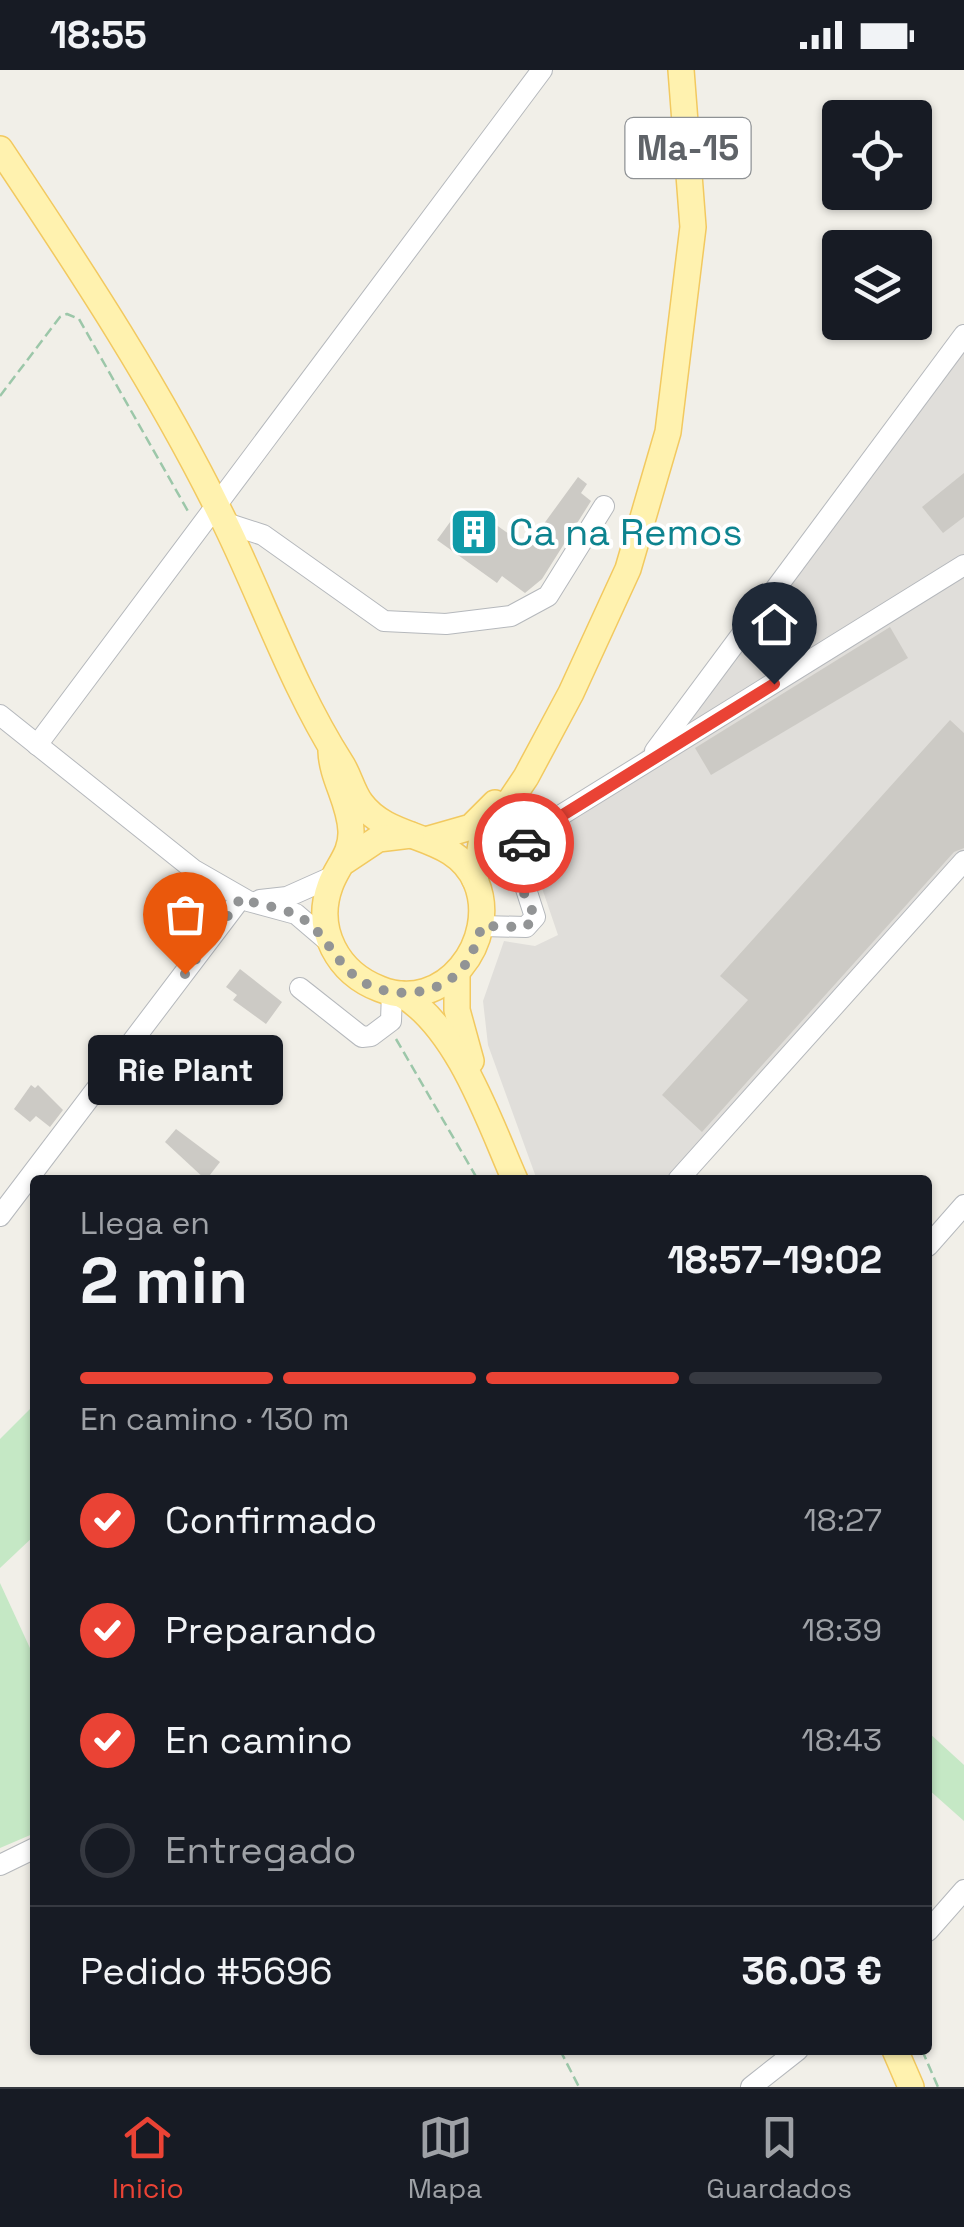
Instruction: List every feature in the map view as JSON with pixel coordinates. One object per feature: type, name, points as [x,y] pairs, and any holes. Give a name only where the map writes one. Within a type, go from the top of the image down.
[{"type":"main road","name":"Ma-15","points":[[482,926],[482,906],[475,880],[481,844],[571,693],[628,569],[668,432],[692,226],[681,70]]},
{"type":"main road","points":[[0,148],[94,290],[222,516],[331,751],[361,803],[380,821],[460,859],[475,880]]},
{"type":"main road","points":[[331,751],[349,808],[351,834],[325,920],[330,942],[357,978],[423,1007],[440,1028],[482,1105],[513,1175]]},
{"type":"main road","name":"Ma-15","points":[[340,868],[378,839],[457,833],[480,820],[532,762]]},
{"type":"main road","points":[[397,993],[432,989],[457,973],[468,961],[482,926]]},
{"type":"main road","points":[[457,973],[458,1021],[482,1105]]},
{"type":"main road","points":[[897,2055],[911,2087]]},
{"type":"street","points":[[37,745],[199,532],[222,516],[542,70]]},
{"type":"street","points":[[647,762],[964,336]]},
{"type":"street","points":[[222,516],[263,534],[384,621],[446,624],[511,616],[548,596],[604,506]]},
{"type":"street","points":[[482,926],[526,927],[535,917],[517,873],[516,858],[520,846],[545,826],[964,565]]},
{"type":"street","points":[[0,715],[194,870],[245,899],[296,914],[330,942]]},
{"type":"street","points":[[682,1175],[964,861]]},
{"type":"street","points":[[245,899],[287,898],[340,868]]},
{"type":"street","points":[[32,1175],[245,899]]},
{"type":"street","points":[[300,988],[362,1037],[371,1036],[391,1021],[397,993]]},
{"type":"street","points":[[0,1216],[30,1177]]},
{"type":"street","points":[[932,1241],[964,1205]]},
{"type":"street","points":[[0,1865],[30,1850]]},
{"type":"street","points":[[932,1926],[964,1890]]},
{"type":"street","points":[[764,2083],[793,2055]]},
{"type":"path","points":[[0,396],[60,317],[66,314],[80,319],[199,532]]},
{"type":"path","points":[[387,1024],[475,1175]]},
{"type":"path","points":[[563,2055],[579,2087]]},
{"type":"path","points":[[924,2055],[938,2087]]},
{"type":"shaded area","points":[[964,347],[964,855],[676,1175],[535,1175],[488,1045],[483,1001],[504,941],[535,946],[558,935],[530,853],[642,751]]},
{"type":"green space","points":[[30,1409],[30,1540],[0,1568],[0,1439]]},
{"type":"green space","points":[[0,1583],[30,1648],[30,1835],[0,1848]]},
{"type":"green space","points":[[932,1736],[964,1765],[964,1821],[932,1793]]},
{"type":"building","points":[[964,473],[964,517],[943,533],[922,507]]},
{"type":"building","name":"Ca na Remos","points":[[578,477],[587,484],[581,493],[591,501],[542,579],[525,593],[502,576],[497,583],[437,540],[453,518],[463,525],[474,509],[527,547]]},
{"type":"building","points":[[890,627],[908,658],[711,775],[695,748]]},
{"type":"building","points":[[950,720],[964,733],[964,848],[954,852],[702,1132],[662,1095],[748,1000],[720,976]]},
{"type":"building","points":[[240,969],[282,1002],[266,1024],[233,1000],[237,995],[226,987]]},
{"type":"building","points":[[31,1085],[38,1085],[63,1110],[50,1127],[36,1116],[30,1122],[14,1109]]},
{"type":"building","points":[[176,1129],[220,1162],[210,1175],[201,1175],[165,1142]]},
{"type":"way so far","points":[[185,974],[241,898],[296,914],[330,942],[357,978],[383,991],[404,994],[432,989],[450,979],[468,961],[482,926],[526,927],[535,917],[517,873],[516,858],[524,843]]},
{"type":"place","name":"Ca na Remos","points":[[474,532]]},
{"type":"place","name":"Rie Plant","points":[[185,974]]},
{"type":"route","points":[[524,843],[545,826],[774,684]]}]
